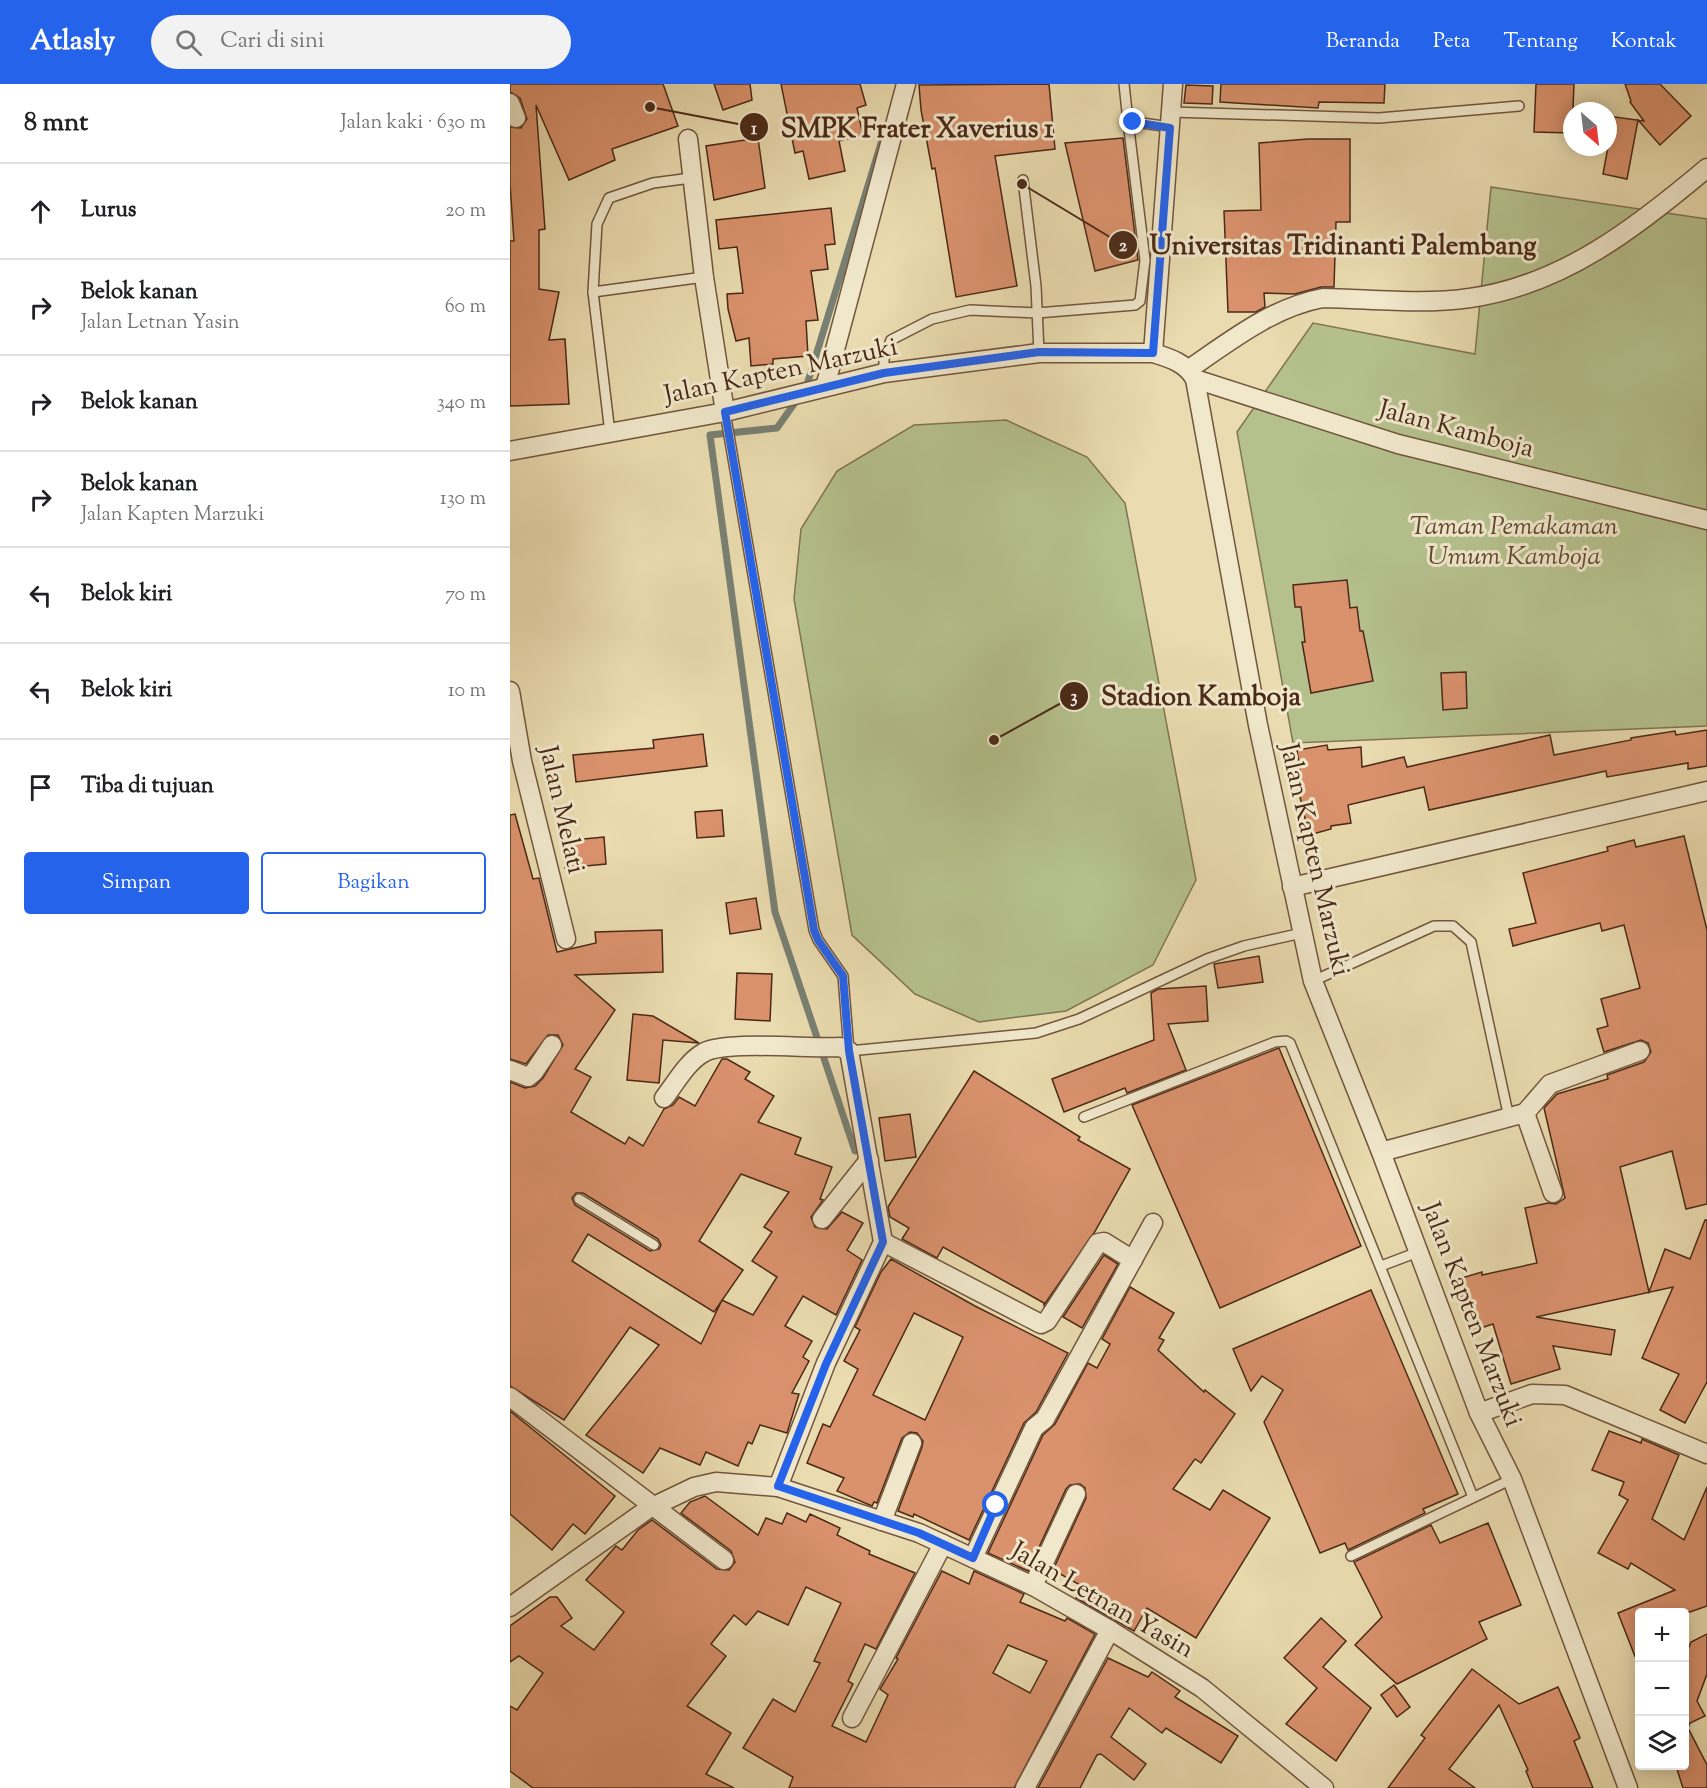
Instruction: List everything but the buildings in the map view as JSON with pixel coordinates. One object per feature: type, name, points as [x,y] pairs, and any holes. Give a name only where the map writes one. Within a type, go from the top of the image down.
[{"type":"street","points":[[820,388],[906,84]]},
{"type":"street","points":[[1153,353],[1173,84]]},
{"type":"street","points":[[688,139],[704,277],[726,417]]},
{"type":"street","points":[[1192,374],[1283,310],[1306,301],[1323,298],[1428,301],[1469,298],[1514,290],[1553,276],[1587,257],[1663,206],[1707,168]]},
{"type":"street","name":"Jalan Kapten Marzuki","points":[[510,451],[610,433],[726,417],[792,395],[884,373],[1039,352],[1153,353],[1170,358],[1192,374],[1258,725],[1312,981],[1381,1152],[1479,1413],[1512,1479],[1628,1788]]},
{"type":"street","name":"Jalan Kamboja","points":[[1192,374],[1398,444],[1707,520]]},
{"type":"street","name":"Jalan Melati","points":[[510,691],[516,763],[566,939]]},
{"type":"street","points":[[1292,887],[1707,790]]},
{"type":"street","points":[[510,1070],[528,1077],[552,1045]]},
{"type":"street","points":[[664,1098],[697,1058],[711,1049],[733,1047],[845,1049],[869,1160],[883,1242],[826,1364],[778,1486]]},
{"type":"street","points":[[1381,1152],[1517,1116],[1550,1084],[1640,1051]]},
{"type":"street","points":[[1517,1116],[1553,1193]]},
{"type":"street","points":[[822,1219],[869,1160]]},
{"type":"street","points":[[973,1558],[1035,1428],[1045,1419],[1153,1223]]},
{"type":"street","points":[[883,1242],[1041,1324],[1047,1321],[1098,1243],[1109,1245],[1133,1260]]},
{"type":"street","points":[[1479,1413],[1532,1394],[1565,1395],[1707,1454]]},
{"type":"street","points":[[510,1397],[724,1560]]},
{"type":"street","points":[[882,1521],[912,1443]]},
{"type":"street","name":"Jalan Letnan Yasin","points":[[510,1607],[654,1506],[694,1487],[716,1482],[778,1486],[943,1544],[1033,1586],[1110,1630],[1202,1688],[1324,1788]]},
{"type":"street","points":[[1033,1586],[1076,1494]]},
{"type":"street","points":[[852,1718],[943,1544]]},
{"type":"street","points":[[1025,1788],[1110,1630]]},
{"type":"lane","points":[[884,373],[884,359],[891,340],[932,319],[986,309],[1037,313],[1134,305],[1140,301],[1145,260],[1124,84]]},
{"type":"lane","points":[[1128,121],[1379,118],[1519,106]]},
{"type":"lane","points":[[610,433],[593,292],[597,224],[609,198],[653,183],[691,178]]},
{"type":"lane","points":[[1023,180],[1036,286],[1039,352]]},
{"type":"lane","points":[[593,292],[704,277]]},
{"type":"lane","points":[[726,417],[814,930],[818,940],[843,976],[845,1049],[1036,1033],[1079,1019],[1207,959],[1244,946],[1302,933]]},
{"type":"lane","points":[[1312,981],[1434,926],[1453,927],[1471,942],[1517,1116]]},
{"type":"lane","points":[[1084,1117],[1275,1042],[1286,1041],[1294,1048],[1473,1497]]},
{"type":"lane","points":[[579,1199],[654,1245]]},
{"type":"lane","points":[[1381,1266],[1418,1252]]},
{"type":"lane","points":[[1351,1556],[1512,1479]]},
{"type":"green space","name":"Taman Pemakaman Umum Kamboja","points":[[1491,187],[1707,219],[1707,726],[1293,743],[1237,432],[1313,323],[1475,354]]},
{"type":"green space","points":[[1006,420],[1087,457],[1125,503],[1196,880],[1153,965],[1066,1011],[979,1022],[915,994],[852,935],[794,599],[801,529],[837,471],[914,425]]},
{"type":"waterway","points":[[806,388],[886,127]]},
{"type":"waterway","points":[[799,397],[777,428],[710,435],[775,912],[855,1151]]},
{"type":"place","name":"SMPK Frater Xaverius 1","points":[[650,107]]},
{"type":"place","name":"Universitas Tridinanti Palembang","points":[[1022,184]]},
{"type":"place","name":"Stadion Kamboja","points":[[994,740]]},
{"type":"route","points":[[996,1505],[973,1558],[919,1533],[778,1486],[826,1364],[883,1242],[849,1051],[843,976],[818,940],[814,930],[725,412],[884,373],[1039,352],[1153,353],[1170,128],[1133,122]]}]
